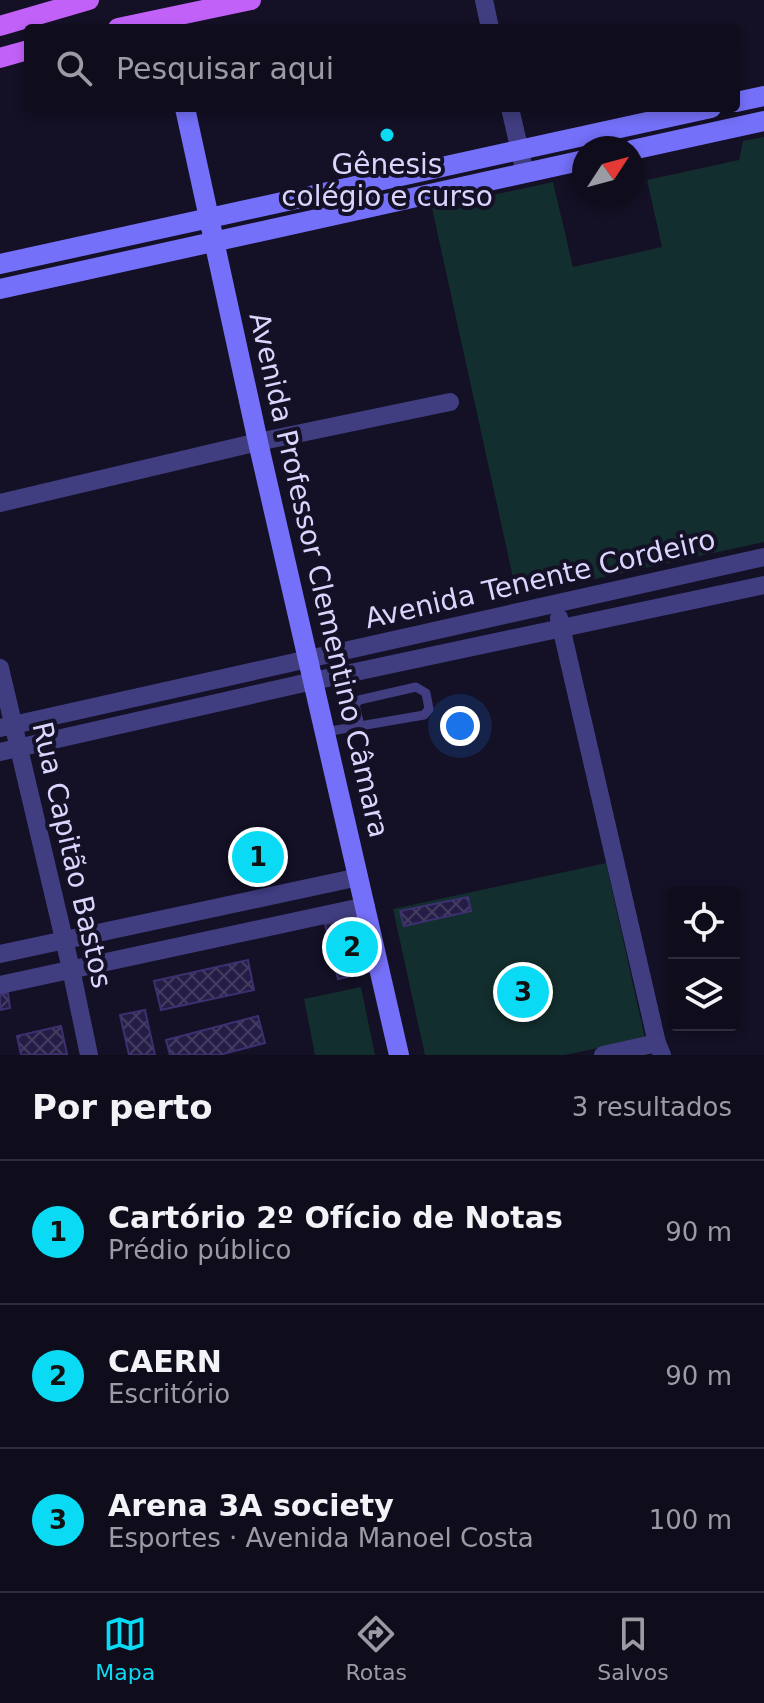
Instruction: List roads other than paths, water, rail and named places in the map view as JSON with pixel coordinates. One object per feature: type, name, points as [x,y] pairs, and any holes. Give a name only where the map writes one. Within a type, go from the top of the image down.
[{"type":"main road","points":[[0,26],[89,0]]},
{"type":"main road","points":[[134,24],[251,0]]},
{"type":"main road","points":[[0,58],[24,51]]},
{"type":"street","points":[[484,0],[489,24]]},
{"type":"street","points":[[740,101],[764,96]]},
{"type":"street","name":"Avenida Professor Clementino Câmara","points":[[186,112],[258,442],[399,1055]]},
{"type":"street","points":[[511,112],[525,173]]},
{"type":"street","points":[[0,264],[693,112]]},
{"type":"street","points":[[644,147],[764,121]]},
{"type":"street","points":[[0,289],[572,163]]},
{"type":"street","points":[[0,503],[258,442],[450,402]]},
{"type":"street","name":"Avenida Tenente Cordeiro","points":[[6,726],[764,557]]},
{"type":"street","name":"Avenida Tenente Cordeiro","points":[[9,750],[313,681],[764,585]]},
{"type":"street","points":[[555,605],[660,1049],[603,1055]]},
{"type":"street","name":"Rua Capitão Bastos","points":[[0,668],[9,750],[64,940],[89,1055]]},
{"type":"street","points":[[0,954],[359,877]]},
{"type":"street","points":[[0,985],[366,906]]},
{"type":"lane","points":[[325,732],[360,726],[424,715],[429,709],[426,693],[416,687],[359,700],[355,705],[360,726]]},
{"type":"place","name":"Gênesis colégio e curso","points":[[387,135]]},
{"type":"place","name":"Cartório 2º Ofício de Notas","points":[[258,857]]},
{"type":"place","name":"CAERN","points":[[352,947]]},
{"type":"place","name":"Arena 3A society","points":[[523,992]]}]
